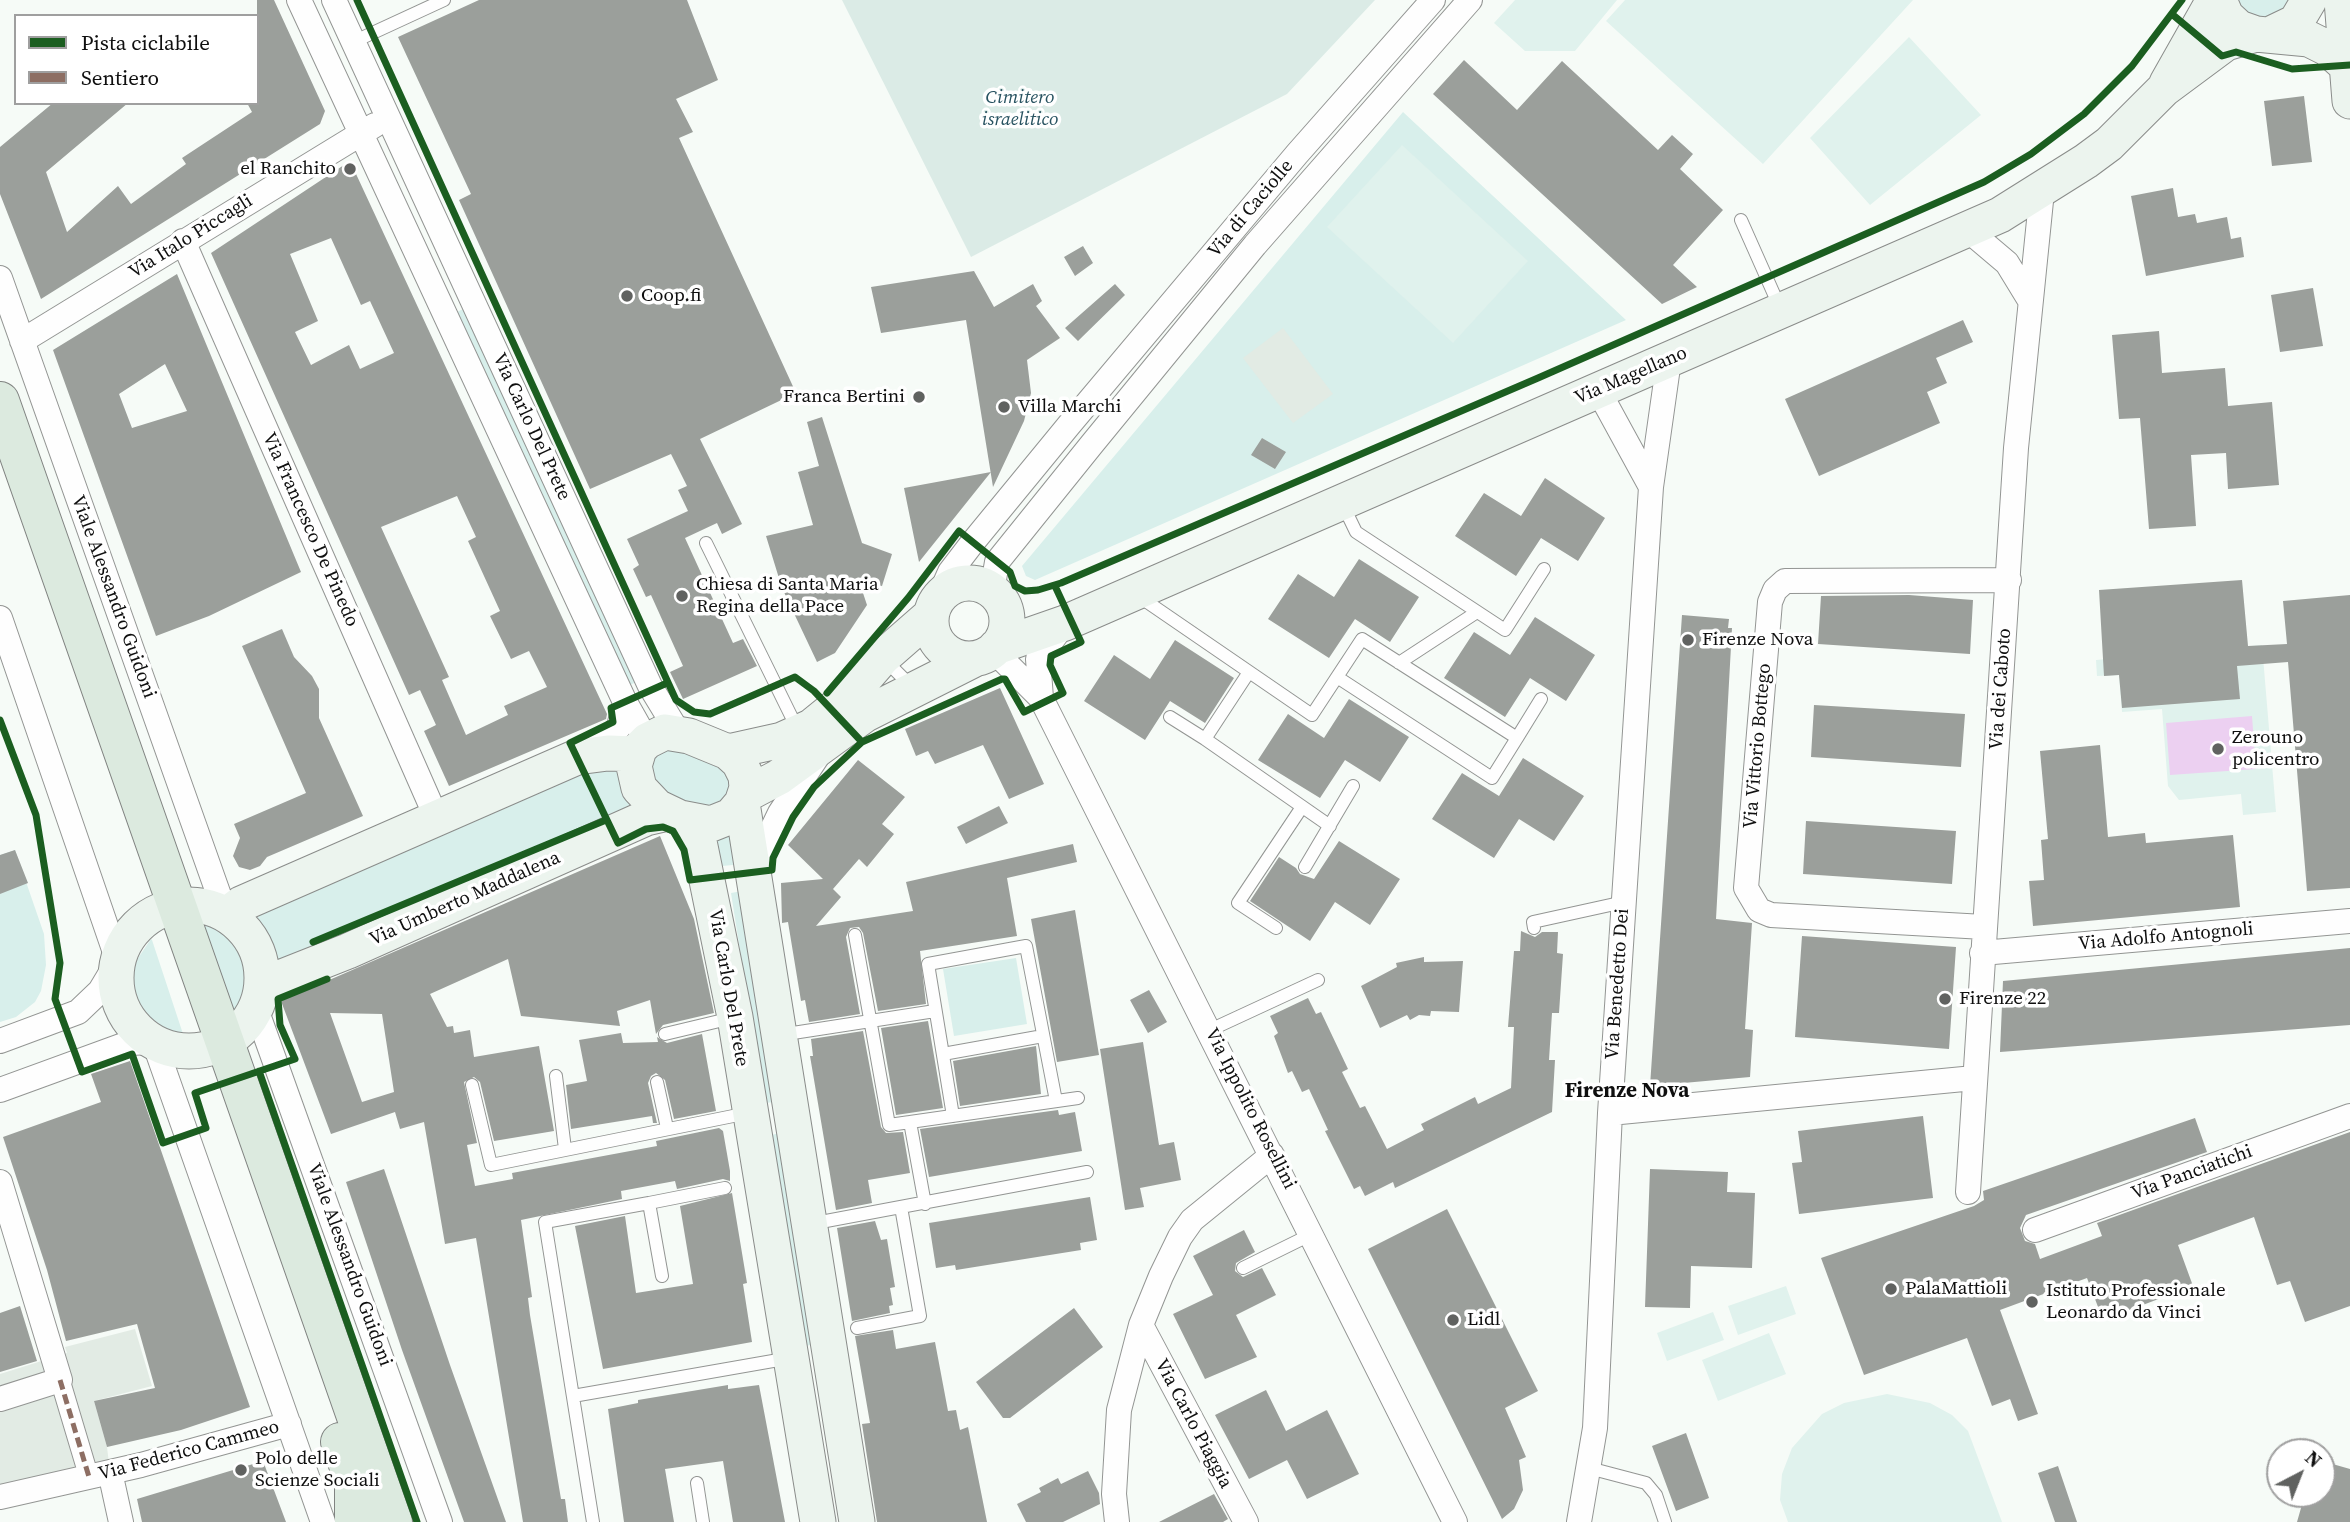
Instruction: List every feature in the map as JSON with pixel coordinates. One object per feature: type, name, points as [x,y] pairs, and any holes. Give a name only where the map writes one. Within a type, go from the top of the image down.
[{"type":"main road","points":[[2216,0],[2232,22],[2264,34],[2315,41],[2346,65]]},
{"type":"main road","name":"Via Magellano","points":[[2164,89],[2216,0]]},
{"type":"main road","points":[[2264,34],[2296,22],[2309,0]]},
{"type":"main road","points":[[2319,0],[2337,31],[2346,65]]},
{"type":"main road","points":[[2342,0],[2350,101]]},
{"type":"main road","name":"Via Magellano","points":[[988,652],[1069,621],[1968,230],[2042,191],[2109,144],[2164,89],[2226,43],[2264,34]]},
{"type":"main road","points":[[0,401],[166,910],[214,1046],[393,1522]]},
{"type":"main road","points":[[0,477],[166,910]]},
{"type":"main road","points":[[682,818],[722,822],[744,799],[779,777],[883,657],[958,584],[982,586],[998,598],[1069,621]]},
{"type":"main road","points":[[259,997],[242,1029],[214,1046],[178,1050],[154,1042],[136,1027],[122,1006],[116,980],[118,961],[129,937],[166,910],[208,907],[226,915],[241,904],[582,755],[654,743],[728,752],[815,737],[988,652],[1005,632],[1006,614],[998,598]]},
{"type":"main road","points":[[935,606],[933,634],[943,650],[960,658],[988,652]]},
{"type":"main road","name":"Via Carlo Del Prete","points":[[654,743],[634,778],[639,788],[682,818],[735,1017],[748,1113],[818,1522]]},
{"type":"main road","points":[[728,752],[744,771],[751,872],[780,1035],[857,1522]]},
{"type":"main road","name":"Via Umberto Maddalena","points":[[259,997],[348,951],[646,818],[682,818]]},
{"type":"main road","name":"Viale Alessandro Guidoni","points":[[226,915],[239,925],[253,943],[261,964],[259,997]]},
{"type":"main road","points":[[214,1046],[368,1522]]},
{"type":"main road","points":[[354,1481],[354,1522]]},
{"type":"street","name":"Via Carlo Del Prete","points":[[299,0],[625,702],[654,743]]},
{"type":"street","name":"Via Carlo Del Prete","points":[[334,0],[650,686],[654,743]]},
{"type":"street","name":"Via di Caciolle","points":[[935,606],[950,572],[972,542],[1297,154],[1433,0]]},
{"type":"street","name":"Via di Caciolle","points":[[998,598],[997,562],[1255,245],[1458,4]]},
{"type":"street","points":[[359,132],[388,119]]},
{"type":"street","name":"Via Italo Piccagli","points":[[22,341],[359,132]]},
{"type":"street","name":"Via dei Caboto","points":[[1968,1192],[2016,448],[2042,191]]},
{"type":"street","points":[[1968,230],[2007,264],[2029,299]]},
{"type":"street","name":"Via Francesco De Pinedo","points":[[183,242],[437,818]]},
{"type":"street","name":"Viale Alessandro Guidoni","points":[[0,278],[226,915]]},
{"type":"street","name":"Via Benedetto Dei","points":[[1580,1515],[1589,1468],[1598,1383],[1610,1113],[1651,487],[1669,360]]},
{"type":"street","points":[[1598,390],[1651,487]]},
{"type":"street","points":[[1090,400],[1113,418]]},
{"type":"street","name":"Via Vittorio Bottego","points":[[1984,927],[1771,915],[1759,911],[1746,888],[1770,602],[1775,590],[1785,581],[2009,580]]},
{"type":"street","points":[[0,618],[118,961],[100,991],[78,1012],[0,1041]]},
{"type":"street","name":"Via Ippolito Rosellini","points":[[1041,698],[1038,659],[1069,621]]},
{"type":"street","name":"Via Ippolito Rosellini","points":[[988,652],[1041,698],[1455,1522]]},
{"type":"street","points":[[582,755],[604,742],[619,727],[625,702]]},
{"type":"street","points":[[751,872],[815,737]]},
{"type":"street","name":"Via Adolfo Antognoli","points":[[1982,953],[2350,921]]},
{"type":"street","name":"Viale Alessandro Guidoni","points":[[259,997],[440,1522]]},
{"type":"street","points":[[0,1090],[129,1043],[154,1042],[323,1522]]},
{"type":"street","points":[[1610,1113],[1974,1078]]},
{"type":"street","points":[[748,1113],[791,1107]]},
{"type":"street","name":"Via Panciatichi","points":[[2035,1230],[2350,1116]]},
{"type":"street","points":[[1117,1522],[1114,1494],[1117,1431],[1126,1376],[1141,1325],[1165,1266],[1192,1220],[1272,1155]]},
{"type":"street","points":[[0,1182],[60,1380],[121,1522]]},
{"type":"street","name":"Via Carlo Piaggia","points":[[1141,1325],[1246,1522]]},
{"type":"street","points":[[791,1358],[830,1352]]},
{"type":"street","points":[[0,1399],[60,1380]]},
{"type":"street","name":"Via Federico Cammeo","points":[[0,1497],[100,1474],[289,1424]]},
{"type":"street","points":[[1560,1522],[1580,1515]]},
{"type":"lane","points":[[353,42],[444,0]]},
{"type":"lane","points":[[1741,220],[1781,310]]},
{"type":"lane","points":[[1342,502],[1356,532],[1505,629],[1544,569]]},
{"type":"lane","points":[[706,544],[815,737]]},
{"type":"lane","points":[[1134,593],[1312,715],[1362,639],[1517,738]]},
{"type":"lane","points":[[1399,663],[1477,612]]},
{"type":"lane","points":[[883,657],[915,690]]},
{"type":"lane","points":[[1205,740],[1249,672]]},
{"type":"lane","points":[[1337,677],[1492,778],[1541,699]]},
{"type":"lane","points":[[1170,717],[1330,826]]},
{"type":"lane","points":[[1305,867],[1353,786]]},
{"type":"lane","points":[[1276,928],[1238,903],[1302,807]]},
{"type":"lane","points":[[1534,928],[1533,922],[1624,902]]},
{"type":"lane","points":[[855,935],[889,1125],[1079,1098]]},
{"type":"lane","points":[[953,1116],[929,964],[1026,946],[1056,1101]]},
{"type":"lane","points":[[1210,1030],[1318,980]]},
{"type":"lane","points":[[780,1035],[936,1011]]},
{"type":"lane","points":[[665,1034],[735,1017]]},
{"type":"lane","points":[[943,1054],[1043,1036]]},
{"type":"lane","points":[[556,1076],[565,1149]]},
{"type":"lane","points":[[657,1082],[667,1128]]},
{"type":"lane","points":[[472,1085],[491,1165],[748,1113]]},
{"type":"lane","points":[[910,1122],[925,1205]]},
{"type":"lane","points":[[809,1224],[925,1205],[1087,1172]]},
{"type":"lane","points":[[593,1522],[545,1223],[725,1188]]},
{"type":"lane","points":[[649,1203],[662,1276]]},
{"type":"lane","points":[[857,1328],[920,1316],[901,1207]]},
{"type":"lane","points":[[1243,1269],[1312,1234]]},
{"type":"lane","points":[[573,1396],[791,1358]]},
{"type":"lane","points":[[1589,1468],[1646,1483],[1656,1495],[1665,1522]]},
{"type":"lane","points":[[697,1483],[704,1522]]},
{"type":"shaded area","points":[[1515,0],[1617,0],[1575,51],[1525,51],[1494,23]]},
{"type":"shaded area","points":[[1625,0],[1913,0],[1763,164],[1606,21]]},
{"type":"shaded area","points":[[2234,0],[2297,0],[2284,16],[2253,20]]},
{"type":"shaded area","points":[[1909,37],[1981,115],[1870,205],[1810,138]]},
{"type":"shaded area","points":[[1403,112],[1626,320],[1035,580],[1026,576],[1022,566]]},
{"type":"shaded area","points":[[1402,145],[1528,261],[1453,343],[1327,227]]},
{"type":"shaded area","points":[[463,309],[638,681],[628,686],[453,314]]},
{"type":"shaded area","points":[[1283,328],[1333,394],[1293,423],[1243,358]]},
{"type":"shaded area","name":"Zerouno policentro","points":[[2262,645],[2276,812],[2243,815],[2241,794],[2179,800],[2168,786],[2162,709],[2122,712],[2119,675],[2097,676],[2096,660]]},
{"type":"shaded area","points":[[2252,716],[2256,769],[2170,775],[2166,723]]},
{"type":"shaded area","points":[[676,748],[722,769],[729,778],[731,788],[724,803],[708,810],[662,792],[650,776],[653,757],[659,752]]},
{"type":"shaded area","points":[[621,760],[637,809],[280,970],[250,911],[600,764]]},
{"type":"shaded area","points":[[737,830],[742,864],[713,867],[707,840]]},
{"type":"shaded area","points":[[15,850],[44,934],[46,965],[41,991],[35,1002],[16,1017],[0,1022],[0,855]]},
{"type":"shaded area","points":[[742,891],[775,1102],[764,1103],[731,893]]},
{"type":"shaded area","points":[[198,923],[211,926],[231,937],[243,957],[248,986],[244,1001],[233,1017]]},
{"type":"shaded area","points":[[151,939],[184,1037],[170,1034],[153,1023],[141,1009],[133,991],[134,964]]},
{"type":"shaded area","points":[[1016,958],[1027,1024],[954,1036],[943,969]]},
{"type":"shaded area","points":[[780,1133],[815,1344],[806,1346],[771,1135]]},
{"type":"shaded area","points":[[1786,1286],[1796,1314],[1738,1335],[1728,1306]]},
{"type":"shaded area","points":[[1713,1312],[1724,1340],[1667,1361],[1657,1333]]},
{"type":"shaded area","points":[[135,1329],[152,1386],[94,1401],[107,1447],[110,1472],[0,1497],[0,1374],[67,1353],[65,1347]]},
{"type":"shaded area","points":[[1769,1333],[1786,1374],[1718,1401],[1702,1360]]},
{"type":"shaded area","points":[[1887,1394],[1930,1403],[1952,1415],[1968,1431],[2002,1522],[1788,1522],[1780,1500],[1782,1474],[1792,1448],[1822,1414],[1844,1403]]},
{"type":"green space","name":"Cimitero israelitico","points":[[842,0],[1375,0],[1287,94],[971,257]]},
{"type":"building","points":[[257,0],[274,0],[325,111],[320,124],[41,299],[0,194],[0,147],[51,105],[126,105],[46,172],[67,232],[118,186],[131,204],[186,164],[182,158],[252,112],[248,105],[259,105]]},
{"type":"building","points":[[479,0],[687,0],[718,80],[676,99],[693,132],[679,138],[796,393],[700,439],[742,524],[722,534],[717,523],[685,538],[733,643],[743,639],[757,666],[683,699],[670,672],[683,666],[651,595],[646,597],[633,569],[639,565],[627,539],[688,511],[678,490],[687,486],[671,454],[590,489],[459,200],[471,194],[398,37]]},
{"type":"building","points":[[1464,60],[1517,110],[1562,61],[1658,150],[1672,135],[1693,154],[1680,169],[1723,210],[1673,265],[1697,287],[1662,304],[1433,94]]},
{"type":"building","points":[[2304,96],[2312,162],[2272,166],[2264,101]]},
{"type":"building","points":[[350,161],[607,714],[606,719],[449,786],[424,731],[436,725],[420,690],[409,695],[211,253]],"holes":[[[331,238],[361,305],[370,301],[394,353],[360,369],[349,345],[311,365],[295,332],[318,321],[290,254]],[[457,496],[476,537],[468,541],[500,611],[490,616],[511,659],[529,651],[547,687],[504,706],[508,715],[466,735],[442,680],[449,677],[381,527]]]},
{"type":"building","points":[[2173,188],[2178,217],[2195,214],[2197,223],[2227,217],[2231,239],[2241,237],[2244,257],[2146,276],[2131,196]]},
{"type":"building","points":[[1083,246],[1093,263],[1075,276],[1064,257]]},
{"type":"building","points":[[974,271],[994,307],[1033,284],[1042,301],[1036,306],[1060,338],[1027,360],[1031,393],[1024,421],[993,487],[966,320],[881,333],[871,287]]},
{"type":"building","points":[[177,274],[301,572],[209,616],[156,636],[53,350]],"holes":[[[165,364],[187,411],[132,428],[119,394]]]},
{"type":"building","points":[[1115,284],[1125,295],[1078,341],[1065,328]]},
{"type":"building","points":[[2313,288],[2323,346],[2280,352],[2271,295]]},
{"type":"building","points":[[1963,320],[1973,342],[1936,358],[1947,383],[1927,392],[1940,423],[1819,476],[1785,399]]},
{"type":"building","points":[[2159,331],[2162,373],[2225,368],[2228,406],[2272,402],[2279,485],[2228,489],[2226,453],[2191,455],[2196,526],[2149,529],[2140,418],[2119,419],[2112,335]]},
{"type":"building","points":[[822,417],[862,543],[892,554],[882,586],[859,581],[867,605],[835,653],[817,662],[782,588],[766,536],[813,525],[798,472],[819,466],[807,422]]},
{"type":"building","points":[[1262,438],[1286,452],[1275,469],[1251,455]]},
{"type":"building","points":[[991,472],[919,562],[904,488]]},
{"type":"building","points":[[1545,478],[1605,518],[1578,561],[1541,538],[1516,576],[1455,536],[1484,493],[1521,516]]},
{"type":"building","points":[[1359,559],[1419,597],[1390,642],[1355,619],[1329,658],[1268,619],[1298,574],[1334,597]]},
{"type":"building","points":[[2242,580],[2248,646],[2287,644],[2283,601],[2350,595],[2350,888],[2307,891],[2288,662],[2237,666],[2240,699],[2122,708],[2119,675],[2104,676],[2099,590]]},
{"type":"building","points":[[1909,595],[1973,600],[1970,654],[1818,644],[1821,596]]},
{"type":"building","points":[[1682,615],[1729,619],[1728,628],[1732,628],[1716,919],[1752,923],[1745,1029],[1753,1030],[1750,1077],[1650,1086]]},
{"type":"building","points":[[1535,617],[1595,655],[1566,701],[1530,678],[1505,717],[1444,678],[1474,632],[1510,655]]},
{"type":"building","points":[[282,629],[294,657],[312,676],[319,689],[319,718],[363,816],[267,857],[260,866],[250,870],[239,867],[233,856],[240,838],[234,824],[306,793],[242,646]]},
{"type":"building","points":[[1175,640],[1234,678],[1205,723],[1170,701],[1145,740],[1084,701],[1114,655],[1150,679]]},
{"type":"building","points":[[1000,688],[1044,784],[1009,799],[983,745],[935,764],[928,751],[916,756],[905,729]]},
{"type":"building","points":[[1349,699],[1409,737],[1380,782],[1345,760],[1320,798],[1258,760],[1288,714],[1324,738]]},
{"type":"building","points":[[1814,705],[1965,714],[1961,767],[1811,757]]},
{"type":"building","points":[[2100,745],[2108,837],[2145,833],[2146,843],[2233,835],[2240,907],[2033,926],[2029,881],[2044,880],[2041,840],[2048,839],[2040,751]]},
{"type":"building","points":[[1523,758],[1584,796],[1554,841],[1519,819],[1494,858],[1432,819],[1462,773],[1499,796]]},
{"type":"building","points":[[858,760],[905,797],[882,824],[894,834],[867,867],[859,859],[833,889],[841,897],[816,926],[913,911],[906,882],[1073,844],[1077,862],[1007,878],[1017,936],[920,951],[926,1004],[878,1011],[863,933],[859,927],[850,928],[846,937],[860,1014],[809,1022],[805,1000],[801,1001],[788,922],[782,923],[781,883],[823,879],[788,845]]},
{"type":"building","points":[[999,806],[1008,823],[966,844],[957,827]]},
{"type":"building","points":[[1806,821],[1956,831],[1952,884],[1803,874]]},
{"type":"building","points":[[660,836],[694,919],[714,1013],[663,1025],[656,1034],[650,1000],[617,1011],[620,1026],[521,1016],[508,959],[430,994],[447,1027],[453,1026],[454,1033],[470,1030],[474,1057],[539,1046],[554,1131],[494,1141],[480,1082],[474,1077],[464,1082],[477,1143],[467,1145],[475,1186],[513,1179],[512,1173],[657,1146],[656,1141],[719,1128],[723,1131],[730,1181],[723,1179],[677,1189],[675,1181],[621,1191],[622,1199],[521,1220],[532,1297],[528,1298],[530,1315],[561,1499],[565,1499],[568,1522],[523,1522],[476,1238],[445,1244],[424,1122],[400,1129],[395,1112],[331,1134],[281,1001]],"holes":[[[330,1013],[382,1014],[394,1092],[362,1102]]]},
{"type":"building","points":[[1339,841],[1400,879],[1370,925],[1335,902],[1310,941],[1250,901],[1279,857],[1296,868],[1300,874],[1314,879]]},
{"type":"building","points":[[15,850],[28,883],[0,894],[0,855]]},
{"type":"building","points":[[1075,910],[1099,1055],[1057,1062],[1031,919]]},
{"type":"building","points":[[1521,931],[1535,937],[1542,932],[1558,932],[1557,953],[1563,954],[1559,1013],[1552,1013],[1549,1060],[1555,1060],[1552,1112],[1395,1188],[1393,1182],[1365,1196],[1360,1186],[1354,1189],[1325,1131],[1328,1130],[1309,1089],[1302,1092],[1292,1071],[1288,1073],[1274,1036],[1278,1033],[1270,1016],[1308,998],[1316,1014],[1321,1012],[1348,1069],[1342,1072],[1360,1108],[1365,1106],[1387,1149],[1424,1130],[1421,1124],[1475,1097],[1478,1104],[1511,1088],[1514,1027],[1508,1027],[1514,951],[1520,951]]},
{"type":"building","points":[[1802,936],[1956,947],[1949,1049],[1795,1037]]},
{"type":"building","points":[[2350,948],[2350,1025],[2000,1052],[2003,981]]},
{"type":"building","points":[[1424,957],[1424,962],[1463,961],[1459,1012],[1431,1011],[1430,1016],[1419,1015],[1410,1020],[1407,1015],[1380,1028],[1361,986],[1397,967],[1396,963]]},
{"type":"building","points":[[1149,990],[1167,1022],[1148,1033],[1130,1000]]},
{"type":"building","points":[[928,1021],[943,1108],[896,1115],[881,1028]]},
{"type":"building","points":[[863,1031],[881,1127],[886,1133],[903,1132],[910,1173],[868,1180],[872,1203],[836,1210],[810,1056],[813,1056],[811,1039]]},
{"type":"building","points":[[621,1033],[623,1043],[658,1042],[657,1037],[667,1043],[702,1034],[716,1111],[674,1119],[665,1080],[656,1073],[648,1083],[657,1123],[653,1123],[652,1116],[571,1129],[566,1085],[587,1081],[579,1040]]},
{"type":"building","points":[[1143,1042],[1159,1145],[1174,1142],[1181,1180],[1140,1188],[1144,1207],[1125,1210],[1100,1049]]},
{"type":"building","points":[[1036,1046],[1041,1094],[960,1106],[953,1061]]},
{"type":"building","points":[[130,1061],[250,1407],[181,1430],[107,1447],[94,1401],[155,1388],[137,1324],[66,1341],[47,1270],[3,1137],[101,1102],[91,1074]]},
{"type":"building","points":[[1058,1110],[1059,1115],[1075,1112],[1082,1151],[929,1177],[920,1129]]},
{"type":"building","points":[[1923,1116],[1933,1198],[1799,1214],[1792,1163],[1802,1162],[1798,1131]]},
{"type":"building","points":[[2195,1118],[2207,1152],[2026,1215],[2020,1228],[2025,1241],[2035,1244],[2040,1259],[2102,1236],[2097,1223],[2350,1132],[2350,1306],[2305,1322],[2290,1281],[2277,1285],[2254,1217],[2178,1245],[2193,1286],[2103,1320],[2087,1278],[2000,1310],[2038,1414],[2018,1421],[2010,1399],[1992,1406],[1967,1338],[1864,1375],[1821,1258],[1974,1206],[1984,1200],[1983,1191]]},
{"type":"building","points":[[384,1169],[506,1522],[464,1522],[402,1350],[346,1182]]},
{"type":"building","points":[[1650,1169],[1728,1172],[1727,1192],[1755,1193],[1752,1268],[1691,1266],[1690,1308],[1645,1307]]},
{"type":"building","points":[[732,1193],[747,1283],[743,1284],[752,1342],[603,1369],[575,1226],[625,1216],[636,1293],[693,1284],[680,1206]]},
{"type":"building","points":[[1090,1197],[1097,1240],[1080,1243],[1081,1250],[956,1270],[955,1265],[936,1268],[929,1223]]},
{"type":"building","name":"Lidl","points":[[1447,1209],[1538,1391],[1505,1408],[1526,1457],[1519,1460],[1523,1490],[1514,1509],[1502,1519],[1368,1249]]},
{"type":"building","points":[[875,1221],[881,1240],[887,1239],[895,1287],[890,1288],[893,1305],[889,1306],[890,1313],[852,1321],[837,1228]]},
{"type":"building","points":[[1244,1230],[1255,1252],[1236,1263],[1235,1271],[1243,1277],[1262,1268],[1276,1295],[1236,1315],[1257,1357],[1205,1379],[1173,1314],[1213,1295],[1193,1256]]},
{"type":"building","points":[[20,1306],[37,1361],[0,1372],[0,1313]]},
{"type":"building","points":[[1074,1308],[1103,1347],[1010,1418],[1003,1418],[976,1382]]},
{"type":"building","points":[[893,1330],[896,1349],[935,1342],[948,1411],[956,1410],[960,1430],[968,1427],[987,1522],[877,1522],[862,1424],[870,1423],[855,1336]]},
{"type":"building","points":[[728,1385],[728,1389],[759,1385],[785,1522],[733,1522],[723,1461],[665,1469],[674,1522],[624,1522],[608,1409],[638,1403],[638,1400]]},
{"type":"building","points":[[1266,1390],[1286,1431],[1327,1410],[1359,1474],[1307,1499],[1287,1460],[1249,1479],[1215,1415]]},
{"type":"building","points":[[1686,1433],[1709,1498],[1676,1511],[1652,1446]]},
{"type":"building","name":"Polo delle Scienze Sociali","points":[[263,1461],[286,1522],[142,1522],[137,1499]]},
{"type":"building","points":[[2336,1465],[2350,1469],[2350,1522],[2297,1522],[2301,1508],[2336,1508]]},
{"type":"building","points":[[2058,1466],[2077,1522],[2055,1522],[2038,1473]]},
{"type":"building","points":[[1088,1471],[1099,1493],[1100,1504],[1063,1522],[1026,1522],[1017,1504],[1041,1492],[1039,1488],[1058,1478],[1061,1484]]},
{"type":"building","points":[[1214,1494],[1228,1519],[1223,1522],[1159,1522]]},
{"type":"marked path","points":[[60,1380],[89,1477]]},
{"type":"cycle path","points":[[357,0],[676,700],[694,712],[710,714],[795,677],[814,691],[862,742],[1002,679],[1005,679],[1024,712],[1063,693],[1050,665],[1051,656],[1081,642],[1055,586]]},
{"type":"cycle path","points":[[827,693],[908,598],[959,531],[1010,572],[1015,586],[1025,591],[1038,590],[1061,583],[1538,378],[1984,182],[2031,154],[2084,114],[2132,66],[2182,0]]},
{"type":"cycle path","points":[[2173,15],[2222,56],[2236,52],[2292,69],[2350,65]]},
{"type":"cycle path","points":[[667,683],[611,708],[613,722],[570,743],[618,843],[646,829],[663,827],[673,831],[684,850],[690,880],[772,870],[773,858],[793,817],[814,787],[862,742]]},
{"type":"cycle path","points":[[0,720],[36,815],[60,963],[55,999],[82,1072],[132,1054],[163,1143],[206,1128],[195,1093],[295,1059],[280,1025],[278,999],[327,979]]},
{"type":"cycle path","points":[[313,942],[606,820]]},
{"type":"cycle path","points":[[259,1071],[417,1522]]},
{"type":"place","name":"el Ranchito","points":[[350,169]]},
{"type":"place","name":"Coop.fi","points":[[627,296]]},
{"type":"place","name":"Franca Bertini","points":[[919,397]]},
{"type":"place","name":"Villa Marchi","points":[[1004,407]]},
{"type":"place","name":"Chiesa di Santa Maria Regina della Pace","points":[[682,596]]},
{"type":"place","name":"Firenze Nova","points":[[1688,640]]},
{"type":"place","name":"Zerouno policentro","points":[[2218,749]]},
{"type":"place","name":"Firenze 22","points":[[1945,999]]},
{"type":"place","name":"PalaMattioli","points":[[1891,1289]]},
{"type":"place","name":"Istituto Professionale Leonardo da Vinci","points":[[2032,1302]]},
{"type":"place","name":"Lidl","points":[[1453,1320]]},
{"type":"place","name":"Polo delle Scienze Sociali","points":[[241,1470]]},
{"type":"district","name":"Firenze Nova","points":[[1627,1092]]}]
